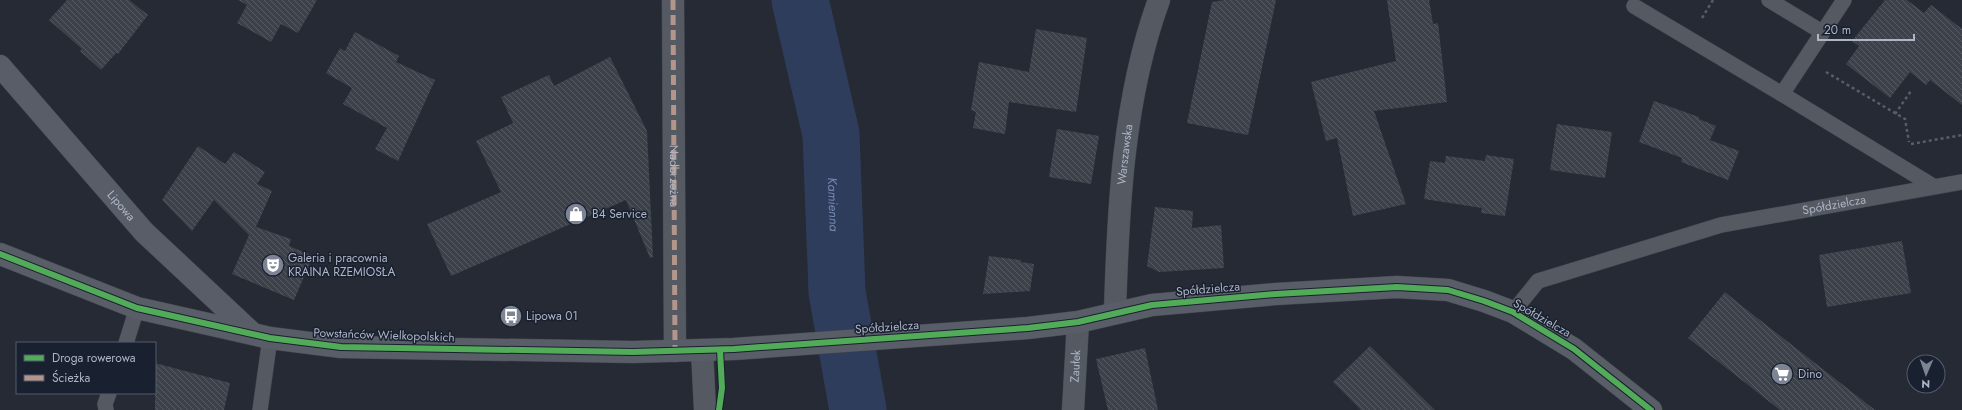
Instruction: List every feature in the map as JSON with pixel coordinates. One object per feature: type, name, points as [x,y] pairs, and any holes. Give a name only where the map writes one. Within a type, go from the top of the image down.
[{"type":"street","name":"Nadbrzeżna","points":[[673,0],[675,351]]},
{"type":"street","name":"Warszawska","points":[[1115,312],[1122,182],[1135,86],[1149,28],[1159,0]]},
{"type":"street","name":"Lipowa","points":[[0,66],[144,232],[262,337]]},
{"type":"street","name":"Powstańców Wielkopolskich","points":[[0,254],[137,308],[262,337],[341,346],[633,352],[734,349]]},
{"type":"street","name":"Spółdzielcza","points":[[734,349],[1028,328],[1078,322],[1115,312],[1152,305],[1237,297],[1397,287],[1448,290],[1513,312],[1574,349],[1651,410]]},
{"type":"street","name":"Zaułek","points":[[1073,410],[1078,322]]},
{"type":"street","points":[[702,350],[705,410]]},
{"type":"lane","points":[[1769,0],[1822,32]]},
{"type":"lane","points":[[1782,94],[1844,0]]},
{"type":"lane","points":[[1634,6],[1933,186]]},
{"type":"lane","name":"Spółdzielcza","points":[[1513,312],[1538,281],[1722,225],[1962,182]]},
{"type":"lane","points":[[126,342],[137,308]]},
{"type":"lane","points":[[260,410],[262,337]]},
{"type":"lane","points":[[106,410],[109,394]]},
{"type":"path","points":[[1700,22],[1713,0]]},
{"type":"path","points":[[1821,69],[1905,119],[1909,145],[1962,135]]},
{"type":"path","points":[[1895,114],[1911,91]]},
{"type":"building","points":[[67,0],[129,0],[148,15],[118,54],[116,53],[101,70],[80,51],[82,49],[49,20]]},
{"type":"building","points":[[238,0],[317,0],[298,33],[281,24],[271,42],[237,23],[247,5]]},
{"type":"building","points":[[1224,0],[1276,0],[1248,135],[1187,123],[1212,2]]},
{"type":"building","points":[[1387,0],[1429,0],[1433,24],[1438,23],[1447,102],[1374,111],[1406,204],[1353,216],[1337,138],[1326,141],[1311,82],[1396,61]]},
{"type":"building","points":[[1885,0],[1907,0],[1924,13],[1931,5],[1962,29],[1962,105],[1930,80],[1926,85],[1910,72],[1890,98],[1846,64],[1859,46],[1852,41]]},
{"type":"building","points":[[1036,29],[1087,38],[1076,112],[1009,102],[1005,134],[973,128],[976,112],[971,110],[979,62],[1029,72]]},
{"type":"building","points":[[355,32],[399,56],[396,62],[435,80],[398,161],[375,149],[387,128],[343,104],[352,88],[326,73],[340,48],[345,51]]},
{"type":"building","points":[[610,57],[647,131],[653,257],[650,258],[626,200],[451,276],[427,224],[501,192],[476,141],[513,123],[501,97],[549,75],[554,86]]},
{"type":"building","points":[[1654,101],[1699,117],[1699,119],[1716,126],[1710,140],[1739,151],[1728,180],[1681,162],[1682,158],[1639,142]]},
{"type":"building","points":[[1557,124],[1612,132],[1605,178],[1550,170]]},
{"type":"building","points":[[1057,129],[1099,136],[1091,184],[1049,177]]},
{"type":"building","points":[[198,146],[225,164],[234,152],[265,172],[257,184],[272,191],[256,227],[291,239],[289,246],[313,256],[294,300],[232,274],[249,235],[214,200],[192,231],[162,200]]},
{"type":"building","points":[[1486,155],[1514,159],[1505,216],[1481,213],[1482,208],[1424,199],[1430,161],[1445,163],[1446,156],[1485,161]]},
{"type":"building","points":[[1155,207],[1193,211],[1192,228],[1221,225],[1224,268],[1159,272],[1147,266]]},
{"type":"building","points":[[1902,241],[1911,293],[1827,307],[1819,255]]},
{"type":"building","points":[[989,256],[1021,260],[1021,262],[1034,264],[1030,291],[983,294]]},
{"type":"building","name":"Dino","points":[[1725,292],[1875,410],[1780,410],[1688,338]]},
{"type":"building","points":[[1370,346],[1435,410],[1361,410],[1333,382]]},
{"type":"building","points":[[1145,348],[1158,410],[1108,410],[1096,359]]},
{"type":"building","points":[[156,363],[230,383],[224,410],[155,410]]},
{"type":"waterway","name":"Kamienna","points":[[800,0],[831,134],[837,292],[858,410]]},
{"type":"marked path","points":[[673,0],[675,351]]},
{"type":"cycle path","points":[[0,254],[137,308],[270,338],[341,347],[633,352],[734,349],[1028,328],[1078,322],[1152,305],[1276,294],[1397,287],[1448,290],[1513,312],[1574,349],[1651,410]]},
{"type":"cycle path","points":[[719,410],[722,388],[720,350]]},
{"type":"place","name":"B4 Service","points":[[576,214]]},
{"type":"place","name":"Galeria i pracownia KRAINA RZEMIOSŁA","points":[[273,265]]},
{"type":"place","name":"Lipowa 01","points":[[511,316]]},
{"type":"place","name":"Dino","points":[[1782,374]]}]
